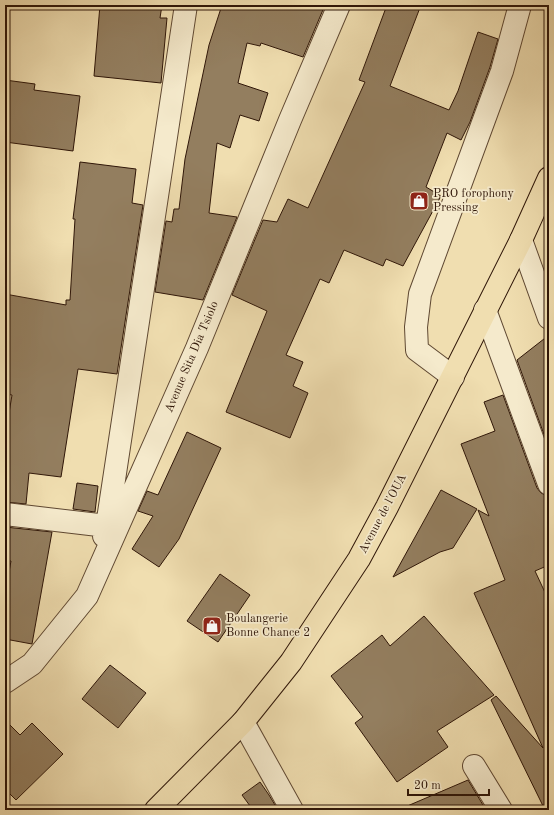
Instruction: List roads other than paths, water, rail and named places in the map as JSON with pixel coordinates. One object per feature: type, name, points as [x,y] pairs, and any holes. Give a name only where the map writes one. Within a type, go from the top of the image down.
[{"type":"main road","name":"Avenue de l'OUA","points":[[156,810],[243,722],[291,662],[359,559],[391,500],[453,377],[521,240],[549,178]]},
{"type":"street","points":[[87,596],[107,526],[186,5]]},
{"type":"street","name":"Avenue Sita Dia Tsiolo","points":[[5,682],[32,664],[87,596],[197,348],[290,120],[339,5]]},
{"type":"street","points":[[453,377],[417,350],[416,327],[420,294],[502,72],[520,5]]},
{"type":"street","points":[[521,240],[549,318]]},
{"type":"street","points":[[485,310],[549,484]]},
{"type":"street","points":[[5,514],[107,526]]},
{"type":"street","points":[[243,722],[292,810]]},
{"type":"street","points":[[474,766],[501,810]]},
{"type":"place","name":"PRO forophony Pressing","points":[[419,201]]},
{"type":"place","name":"Boulangerie Bonne Chance 2","points":[[212,626]]}]
